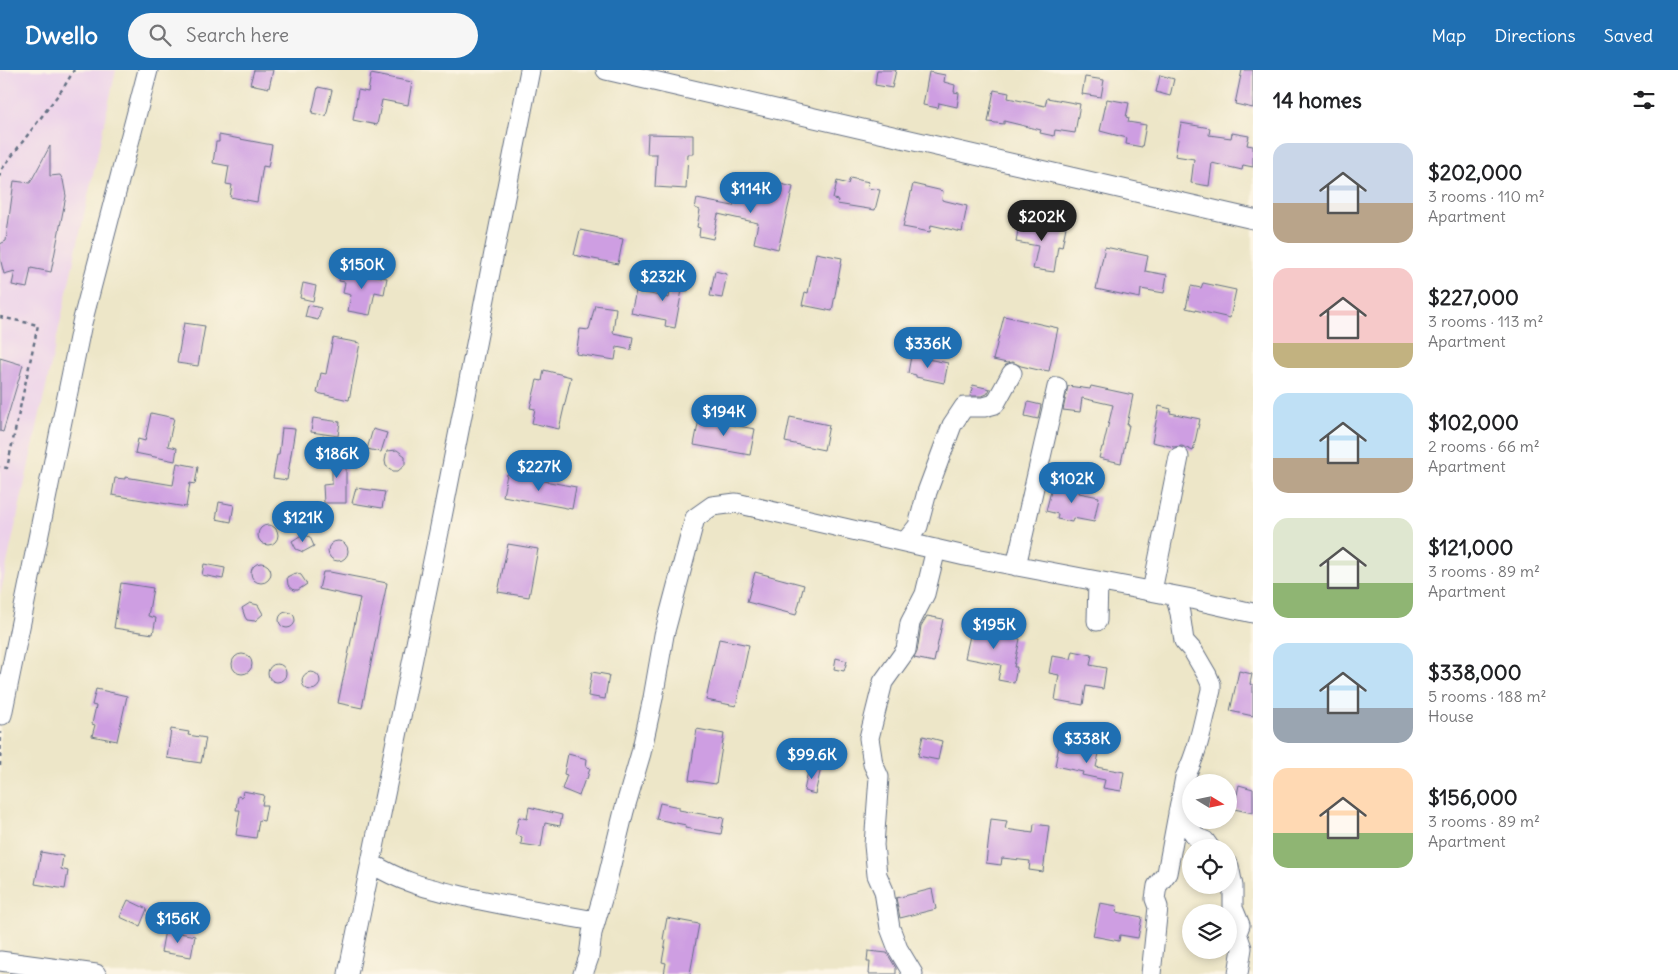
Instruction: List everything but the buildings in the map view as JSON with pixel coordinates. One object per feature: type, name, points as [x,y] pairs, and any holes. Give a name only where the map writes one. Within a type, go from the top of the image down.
[{"type":"street","points":[[2,715],[82,323],[148,70]]},
{"type":"street","points":[[348,974],[530,70]]},
{"type":"street","points":[[606,70],[1253,219]]},
{"type":"street","points":[[905,542],[918,526],[927,492],[952,425],[964,407],[984,407],[995,404],[1012,373]]},
{"type":"street","points":[[1016,566],[1058,387]]},
{"type":"street","points":[[1152,592],[1179,457]]},
{"type":"street","points":[[584,974],[595,920],[641,754],[664,635],[695,518],[712,506],[736,503],[936,549],[1253,613]]},
{"type":"street","points":[[913,974],[898,949],[890,928],[884,891],[877,875],[874,845],[879,776],[873,764],[869,738],[883,682],[906,650],[910,622],[925,594],[936,549]]},
{"type":"street","points":[[1097,621],[1098,581]]},
{"type":"street","points":[[1151,974],[1158,907],[1155,899],[1157,886],[1167,873],[1185,777],[1190,768],[1200,735],[1211,684],[1193,651],[1184,641],[1175,596]]},
{"type":"street","points":[[1178,812],[1200,839]]},
{"type":"street","points":[[371,862],[406,882],[426,888],[524,909],[595,920]]},
{"type":"street","points":[[1233,894],[1233,908],[1240,925],[1237,933],[1242,948],[1238,974]]},
{"type":"street","points":[[0,960],[96,974]]},
{"type":"path","points":[[0,177],[2,169],[64,87],[74,70]]},
{"type":"path","points":[[0,317],[38,325],[6,468],[0,467]]},
{"type":"path","points":[[0,766],[2,715]]},
{"type":"shaded area","points":[[0,70],[116,70],[0,595]]}]
